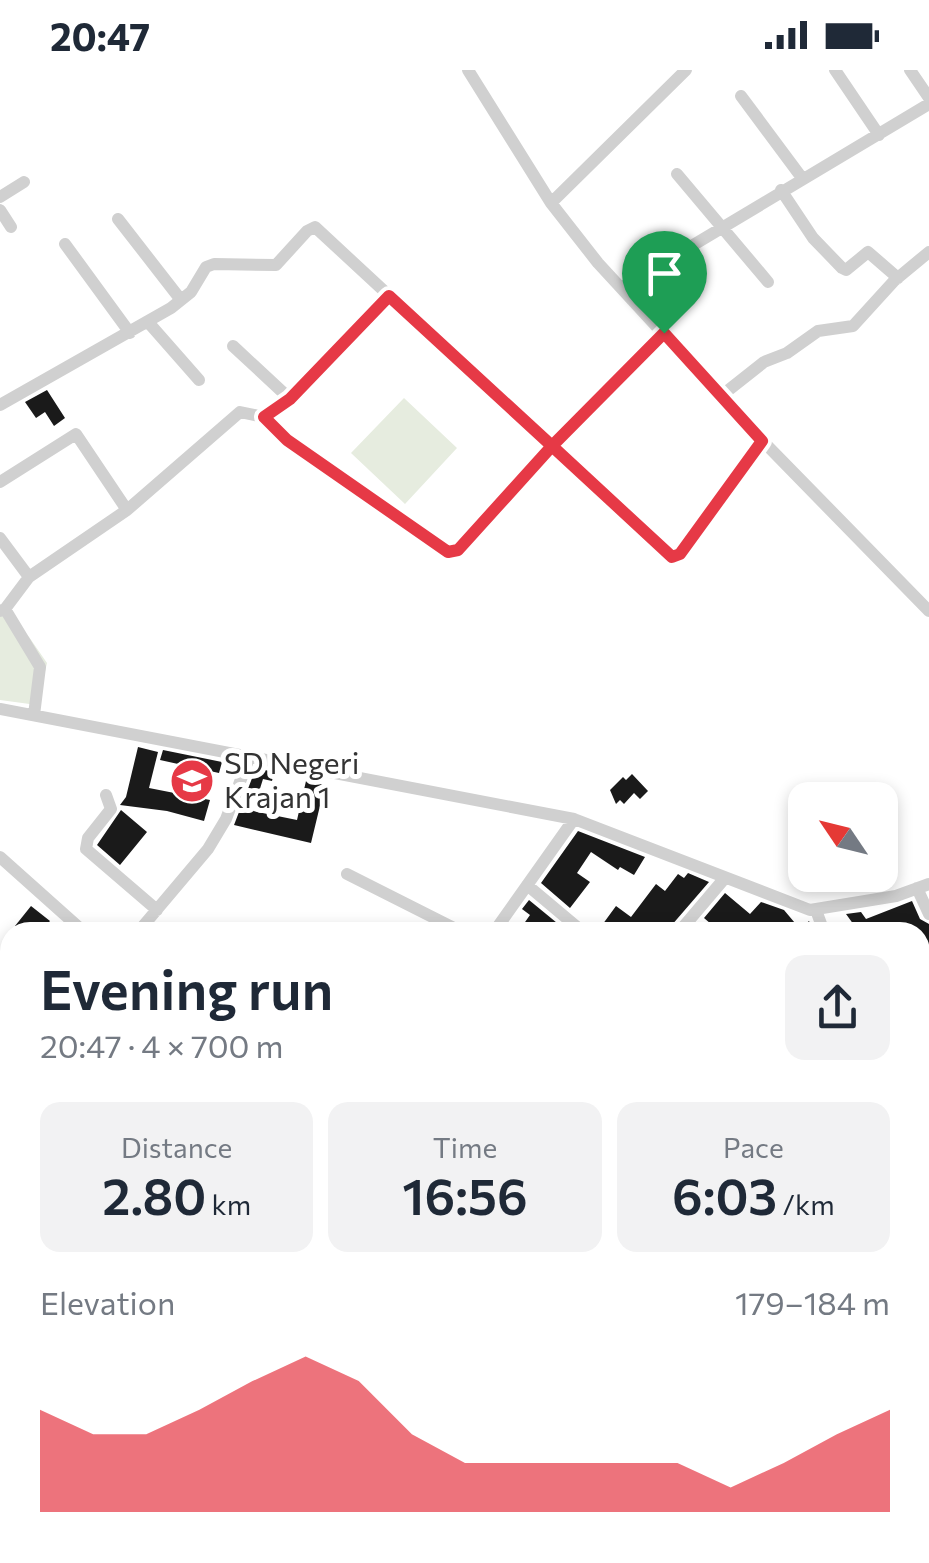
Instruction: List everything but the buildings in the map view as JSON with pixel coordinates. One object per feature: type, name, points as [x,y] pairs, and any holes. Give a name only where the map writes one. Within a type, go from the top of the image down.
[{"type":"street","points":[[468,70],[552,203],[588,250],[762,441],[929,612]]},
{"type":"street","points":[[552,203],[686,70]]},
{"type":"street","points":[[835,70],[878,134]]},
{"type":"street","points":[[623,287],[928,106],[910,70]]},
{"type":"street","points":[[740,96],[802,178]]},
{"type":"street","points":[[677,174],[768,282]]},
{"type":"street","points":[[0,196],[24,182]]},
{"type":"street","points":[[781,190],[813,238],[842,268],[846,270],[868,252],[898,278]]},
{"type":"street","points":[[0,210],[10,227]]},
{"type":"street","points":[[118,218],[181,300]]},
{"type":"street","points":[[0,405],[181,300],[191,292],[206,267],[276,265],[306,231],[315,227],[672,557],[680,554],[762,441]]},
{"type":"street","points":[[65,244],[130,333]]},
{"type":"street","points":[[721,396],[764,362],[787,353],[818,331],[853,326],[929,252]]},
{"type":"street","points":[[264,417],[290,399],[389,296]]},
{"type":"street","points":[[148,322],[199,380]]},
{"type":"street","points":[[34,715],[40,673],[37,658],[2,610],[29,578],[127,510],[240,412],[264,417],[287,440],[452,552],[664,333]]},
{"type":"street","points":[[233,346],[290,399]]},
{"type":"street","points":[[0,482],[76,434],[127,510]]},
{"type":"street","points":[[0,538],[29,578]]},
{"type":"street","points":[[0,709],[574,819],[674,855],[724,879],[816,910],[896,896],[923,886],[929,914]]},
{"type":"street","points":[[146,922],[208,849],[224,824],[248,758]]},
{"type":"street","points":[[106,794],[112,806],[88,838],[86,850],[156,910]]},
{"type":"street","points":[[501,922],[574,819]]},
{"type":"street","points":[[0,857],[73,922]]},
{"type":"street","points":[[347,874],[442,922]]},
{"type":"street","points":[[687,922],[724,879]]},
{"type":"street","points":[[527,885],[571,922]]},
{"type":"street","points":[[816,910],[820,922]]},
{"type":"shaded area","points":[[404,398],[457,448],[405,504],[351,453]]},
{"type":"shaded area","points":[[0,612],[29,637],[47,663],[37,705],[0,700]]},
{"type":"place","name":"SD Negeri Krajan 1","points":[[192,781]]},
{"type":"route","points":[[664,333],[552,446],[389,296],[290,399],[264,417],[287,440],[448,552],[458,550],[552,446],[672,557],[680,554],[762,441],[664,333]]}]
